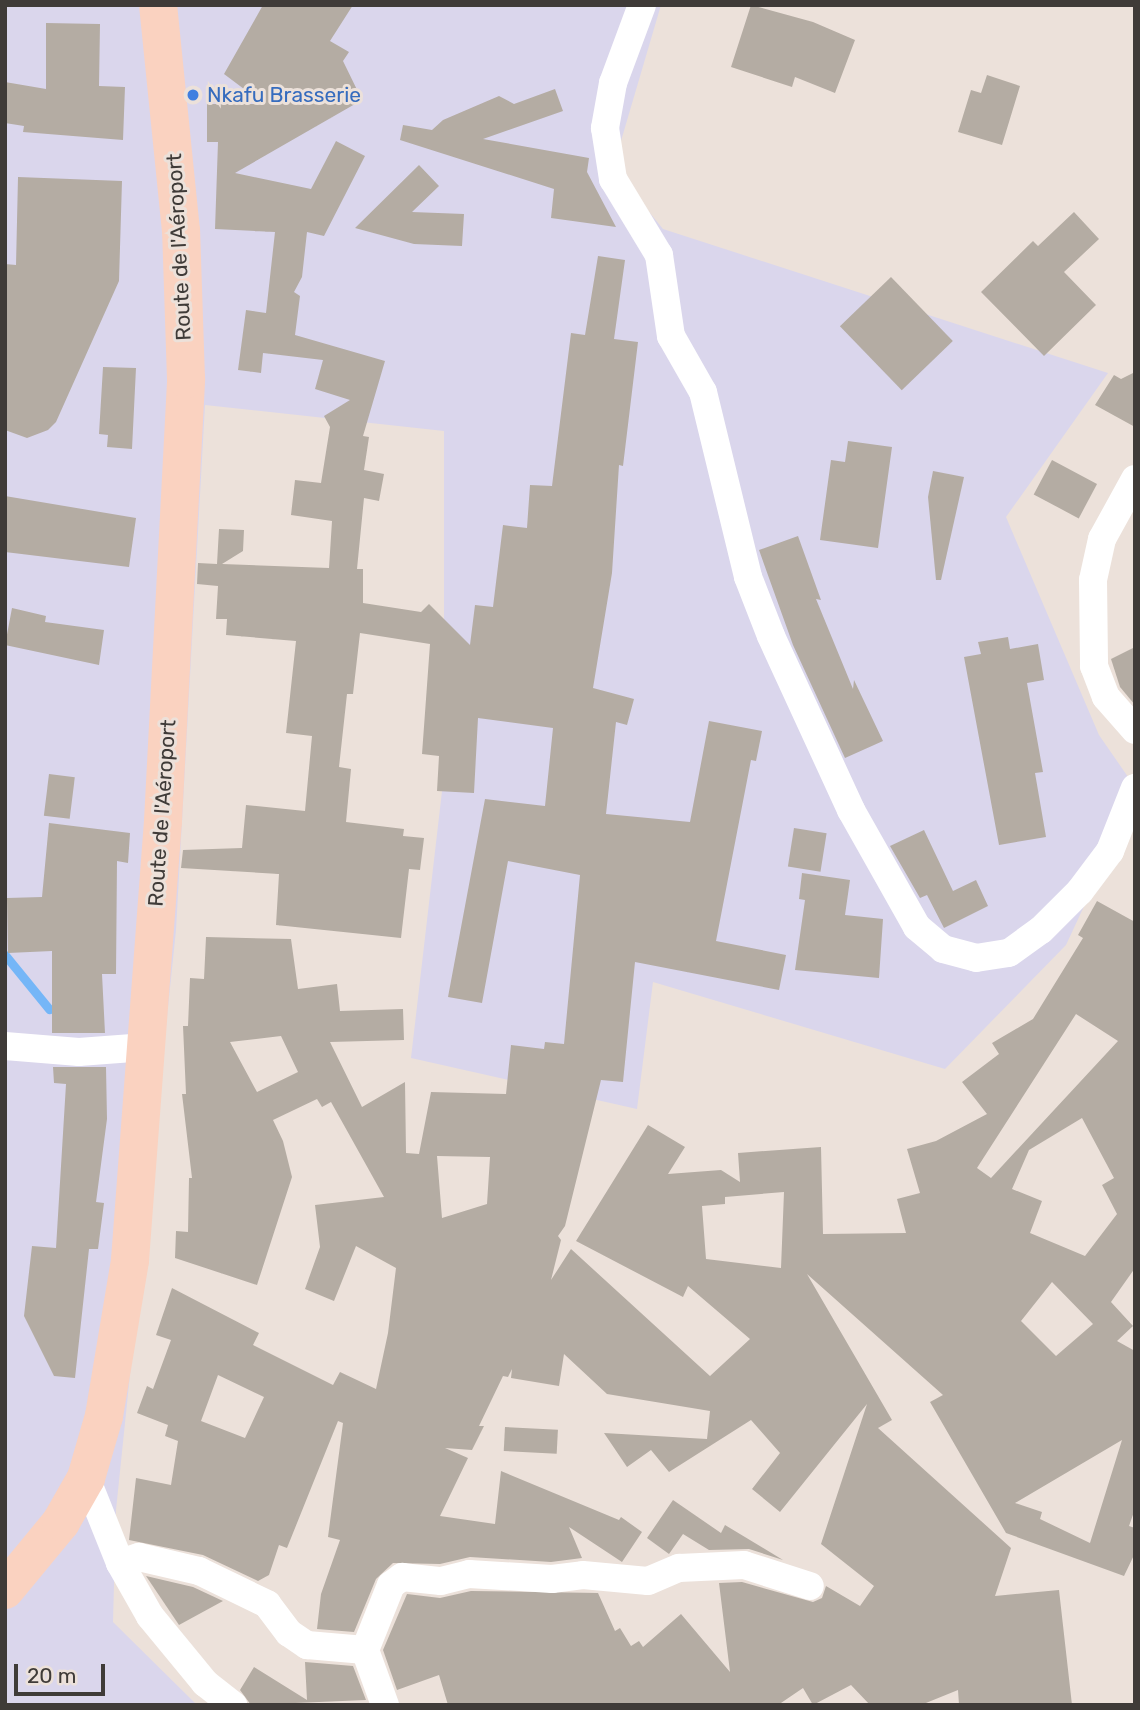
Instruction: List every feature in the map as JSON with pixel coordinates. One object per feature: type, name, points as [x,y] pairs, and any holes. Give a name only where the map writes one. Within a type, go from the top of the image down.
[{"type":"highway","name":"Route de l'Aéroport","points":[[5,1590],[61,1522],[86,1478],[104,1416],[130,1260],[146,1047],[186,379],[181,231],[158,5]]},
{"type":"street","points":[[642,5],[613,83],[605,128],[613,179],[659,255],[671,336],[703,392],[748,577],[771,636],[851,810],[917,928],[943,949],[976,958],[1009,953],[1041,930],[1080,891],[1110,851],[1135,788]]},
{"type":"street","points":[[1135,479],[1102,539],[1093,580],[1094,666],[1107,697],[1135,730]]},
{"type":"street","points":[[5,1046],[79,1052],[146,1047]]},
{"type":"street","points":[[86,1478],[120,1563],[150,1616],[205,1683],[233,1705]]},
{"type":"street","points":[[120,1563],[139,1557],[199,1571],[267,1604],[289,1633],[307,1645],[365,1650]]},
{"type":"street","points":[[385,1705],[365,1650],[391,1585],[402,1577],[441,1581],[469,1574],[552,1579],[583,1575],[648,1581],[679,1569],[744,1564],[810,1586]]},
{"type":"shaded area","points":[[5,5],[661,5],[613,168],[663,229],[1108,373],[1006,517],[1099,735],[1135,787],[1135,797],[1066,945],[945,1069],[653,982],[637,1109],[411,1058],[444,774],[444,431],[205,405],[176,930],[116,1510],[113,1622],[197,1705],[5,1705]]},
{"type":"building","points":[[263,5],[353,5],[330,41],[349,52],[343,61],[362,100],[235,173],[311,189],[336,141],[365,156],[324,236],[307,232],[302,277],[294,292],[300,296],[295,335],[385,361],[363,436],[369,437],[364,470],[384,474],[379,501],[364,498],[357,569],[363,569],[363,603],[421,612],[429,604],[470,645],[475,605],[493,607],[503,525],[527,528],[530,485],[552,486],[571,333],[585,335],[598,256],[625,260],[614,339],[638,342],[623,466],[619,465],[612,573],[593,688],[634,699],[627,725],[616,722],[606,814],[690,822],[709,721],[762,731],[756,761],[751,760],[716,941],[786,955],[779,990],[635,962],[623,1082],[601,1080],[565,1226],[558,1236],[561,1240],[551,1280],[571,1249],[710,1376],[750,1339],[688,1286],[683,1297],[576,1241],[648,1125],[685,1147],[668,1174],[721,1170],[740,1182],[738,1153],[821,1147],[823,1234],[906,1233],[897,1199],[920,1193],[907,1149],[936,1141],[987,1114],[962,1082],[999,1054],[992,1043],[1033,1019],[1083,938],[1078,935],[1097,901],[1135,922],[1135,1268],[1111,1302],[1133,1326],[1117,1341],[1135,1351],[1135,1509],[1129,1526],[1135,1528],[1135,1553],[1124,1576],[1006,1533],[930,1402],[943,1395],[807,1274],[892,1420],[878,1428],[1011,1548],[995,1596],[1059,1590],[1072,1705],[959,1705],[958,1690],[921,1705],[870,1705],[851,1685],[813,1705],[803,1688],[778,1705],[448,1705],[439,1675],[397,1690],[383,1650],[407,1594],[440,1598],[471,1591],[598,1593],[615,1631],[620,1628],[631,1646],[639,1641],[643,1647],[681,1614],[730,1672],[719,1583],[742,1582],[813,1602],[822,1598],[826,1586],[860,1606],[874,1586],[821,1544],[867,1404],[780,1512],[752,1489],[780,1453],[751,1420],[669,1472],[651,1450],[627,1467],[604,1433],[707,1439],[710,1411],[607,1394],[564,1354],[559,1386],[511,1378],[512,1369],[508,1377],[503,1376],[479,1426],[484,1426],[472,1450],[445,1448],[468,1458],[440,1516],[495,1524],[501,1471],[619,1520],[621,1517],[642,1532],[622,1562],[569,1527],[582,1558],[551,1562],[470,1557],[440,1564],[393,1563],[376,1579],[354,1632],[317,1629],[321,1594],[340,1540],[328,1537],[343,1423],[338,1421],[287,1548],[279,1545],[269,1575],[258,1581],[203,1555],[129,1540],[136,1478],[171,1485],[178,1441],[165,1436],[168,1425],[137,1413],[147,1386],[153,1389],[171,1340],[156,1335],[172,1288],[259,1333],[253,1345],[333,1385],[340,1372],[376,1389],[388,1333],[396,1268],[356,1246],[334,1301],[305,1289],[320,1247],[315,1205],[384,1197],[331,1102],[322,1107],[317,1099],[273,1120],[283,1141],[292,1177],[257,1285],[175,1258],[176,1231],[188,1232],[189,1178],[192,1178],[182,1094],[186,1094],[183,1026],[188,1026],[190,978],[204,979],[206,937],[291,939],[298,989],[337,984],[340,1011],[403,1009],[404,1040],[330,1042],[362,1107],[405,1082],[406,1153],[419,1154],[431,1092],[506,1094],[511,1045],[544,1049],[545,1042],[564,1044],[580,875],[508,861],[482,1003],[448,997],[485,799],[545,806],[553,728],[478,718],[474,793],[437,791],[439,756],[422,754],[430,644],[360,633],[353,694],[347,694],[339,767],[351,769],[346,822],[404,829],[403,836],[424,838],[420,870],[409,869],[401,938],[276,925],[279,874],[181,868],[183,850],[242,848],[246,805],[305,811],[312,736],[286,733],[296,641],[226,635],[227,619],[216,619],[218,586],[197,584],[198,563],[217,564],[219,529],[244,530],[243,551],[222,564],[329,568],[332,521],[291,515],[295,480],[321,483],[330,427],[324,416],[350,400],[315,389],[323,360],[263,353],[261,373],[238,370],[246,310],[266,313],[275,232],[215,229],[218,142],[207,142],[207,104],[264,104],[224,74]],"holes":[[[1076,1014],[1118,1041],[991,1178],[977,1168]],[[281,1036],[298,1072],[257,1092],[230,1042]],[[1082,1118],[1114,1178],[1102,1185],[1117,1214],[1085,1256],[1030,1233],[1042,1201],[1012,1189],[1029,1150]],[[437,1156],[490,1157],[487,1204],[442,1218]],[[784,1192],[781,1268],[706,1259],[702,1206],[725,1204],[725,1197]],[[1052,1282],[1093,1324],[1056,1356],[1021,1321]],[[218,1375],[264,1397],[245,1438],[201,1421]],[[1122,1440],[1090,1543],[1040,1519],[1042,1512],[1015,1503]]]},
{"type":"building","points":[[751,5],[813,22],[855,40],[835,93],[795,77],[792,87],[731,67]]},
{"type":"building","points":[[46,23],[100,24],[99,86],[125,87],[123,140],[23,132],[24,126],[5,123],[5,82],[46,89]]},
{"type":"building","points":[[987,75],[1020,86],[1002,145],[958,132],[971,90],[981,93]]},
{"type":"building","points":[[555,89],[563,111],[483,139],[589,158],[587,172],[616,227],[551,218],[554,189],[400,140],[403,125],[432,130],[443,120],[499,96],[514,104]]},
{"type":"building","points":[[419,165],[439,186],[412,212],[464,214],[462,246],[414,244],[355,228]]},
{"type":"building","points":[[18,177],[122,181],[119,281],[56,422],[48,430],[27,438],[5,430],[5,264],[16,265]]},
{"type":"building","points":[[1074,212],[1099,239],[1064,272],[1096,305],[1044,356],[981,292],[1033,241],[1038,246]]},
{"type":"building","points":[[891,277],[953,341],[902,390],[840,326]]},
{"type":"building","points":[[103,367],[136,368],[132,449],[107,447],[108,435],[99,434]]},
{"type":"building","points":[[1135,372],[1135,427],[1095,405],[1114,375],[1121,379]]},
{"type":"building","points":[[848,441],[892,447],[878,548],[820,540],[831,460],[845,462]]},
{"type":"building","points":[[1052,460],[1097,484],[1079,518],[1034,494]]},
{"type":"building","points":[[933,471],[964,477],[941,580],[936,580],[928,497]]},
{"type":"building","points":[[5,496],[136,518],[129,567],[5,552]]},
{"type":"building","points":[[798,536],[821,600],[816,599],[853,689],[854,680],[883,741],[845,758],[793,645],[759,550]]},
{"type":"building","points":[[12,608],[46,616],[45,622],[104,630],[99,665],[5,645]]},
{"type":"building","points":[[1008,637],[1010,649],[1038,644],[1044,680],[1027,683],[1043,772],[1035,773],[1046,837],[999,845],[964,657],[981,654],[978,642]]},
{"type":"building","points":[[1135,647],[1135,705],[1120,687],[1111,659]]},
{"type":"building","points":[[49,774],[75,777],[70,819],[44,816]]},
{"type":"building","points":[[49,823],[130,833],[128,863],[117,861],[116,974],[102,974],[105,1033],[52,1033],[52,951],[8,953],[7,898],[42,897]]},
{"type":"building","points":[[794,828],[827,833],[820,872],[788,867]]},
{"type":"building","points":[[924,830],[953,891],[976,880],[988,906],[944,928],[927,895],[920,898],[890,846]]},
{"type":"building","points":[[802,873],[850,880],[845,915],[883,919],[879,978],[795,970],[805,900],[799,899]]},
{"type":"building","points":[[53,1067],[106,1067],[107,1119],[96,1202],[104,1203],[98,1249],[89,1249],[75,1378],[54,1376],[24,1316],[32,1246],[56,1248],[66,1084],[54,1083]]},
{"type":"building","points":[[505,1427],[558,1430],[557,1454],[504,1451]]},
{"type":"building","points":[[673,1500],[721,1533],[725,1525],[783,1560],[749,1549],[709,1550],[683,1534],[669,1554],[647,1538]]},
{"type":"building","points":[[146,1576],[193,1587],[223,1601],[179,1625]]},
{"type":"building","points":[[305,1662],[353,1666],[366,1700],[251,1705],[240,1690],[254,1667],[307,1700]]},
{"type":"waterway","points":[[5,955],[49,1009]]},
{"type":"place","name":"Nkafu Brasserie","points":[[193,95]]}]
